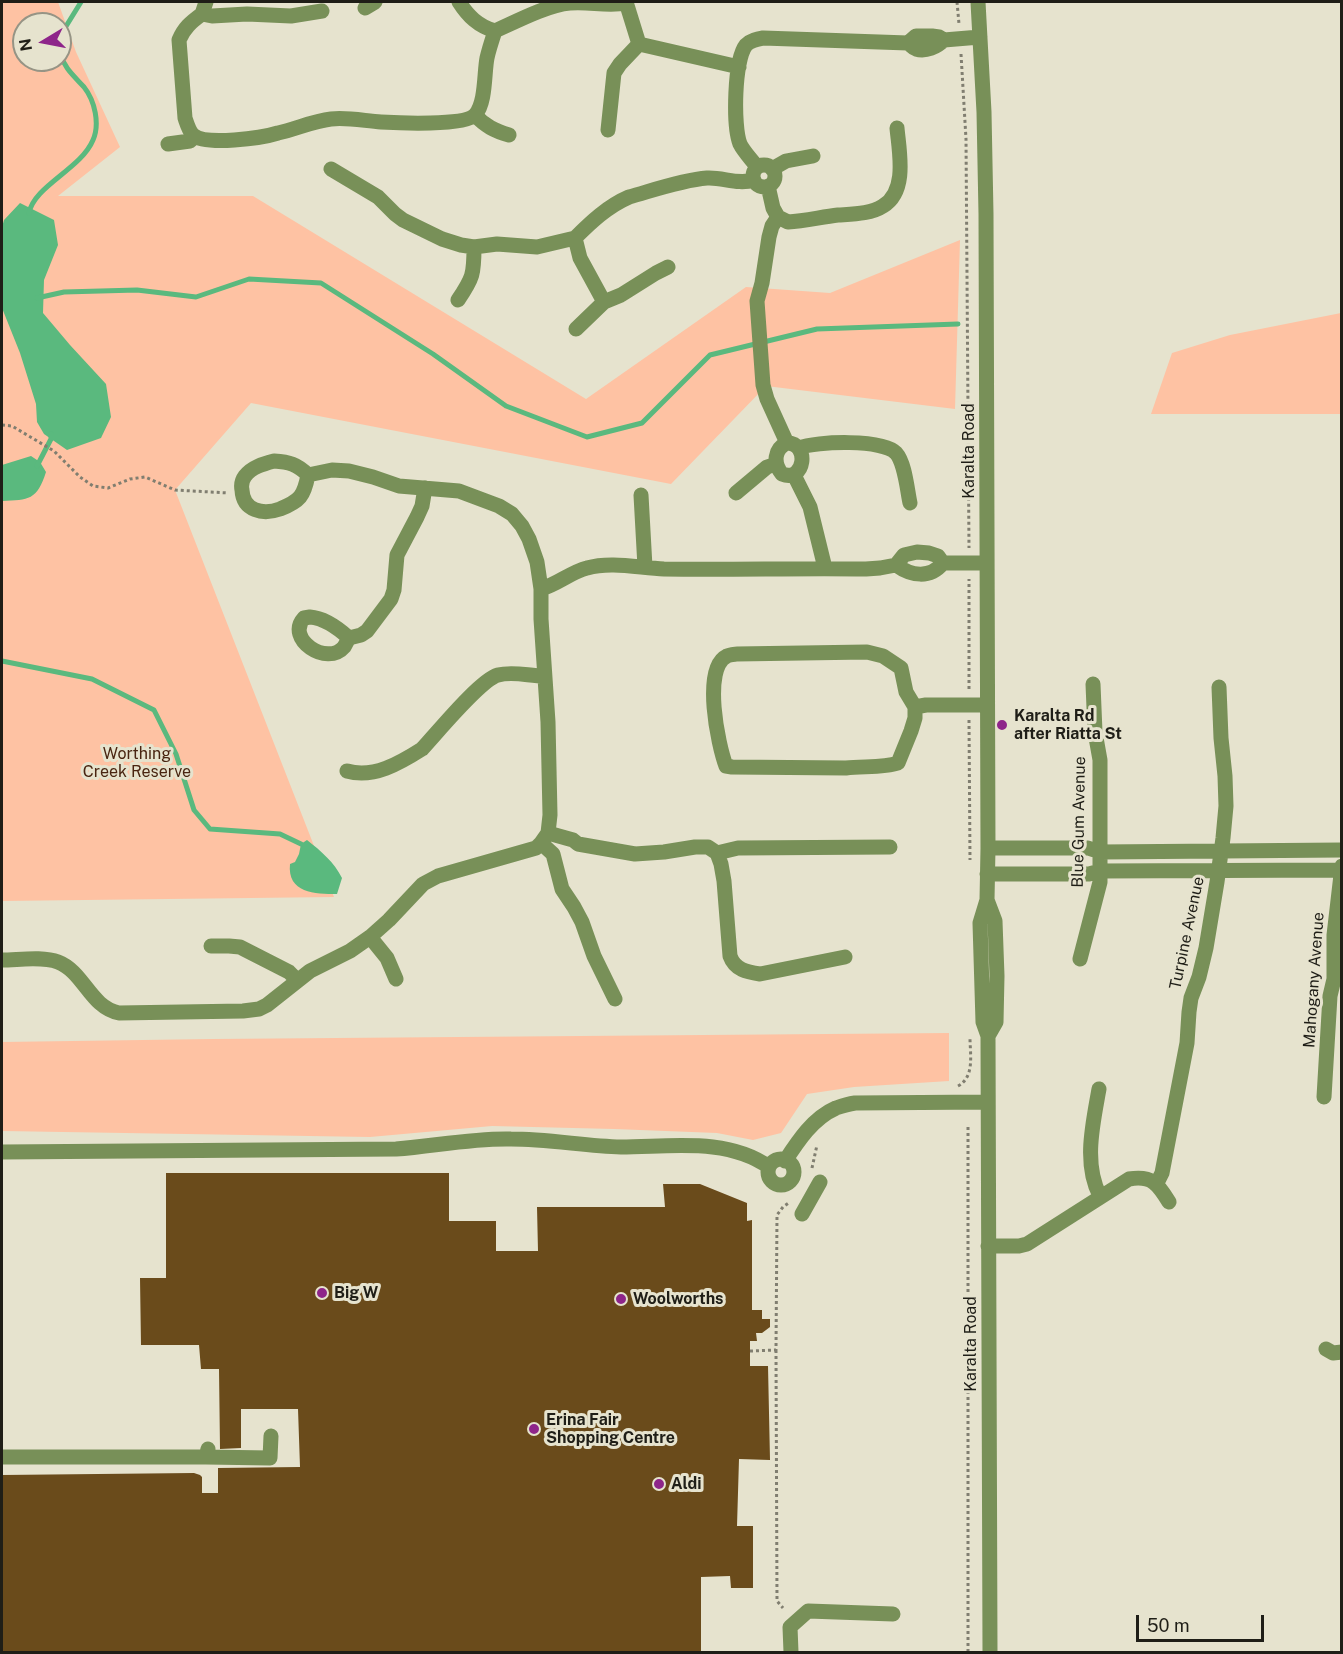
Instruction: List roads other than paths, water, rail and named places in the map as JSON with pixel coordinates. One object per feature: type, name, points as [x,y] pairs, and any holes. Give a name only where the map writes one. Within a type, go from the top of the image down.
[{"type":"street","points":[[459,2],[479,25],[495,32]]},
{"type":"street","points":[[322,11],[291,16],[247,14],[212,16],[204,8],[182,32],[179,40],[185,118],[194,136],[217,141],[237,140],[276,134],[334,118],[442,123],[468,120],[480,107],[487,57],[495,32],[513,22],[566,3],[618,5],[626,2],[639,44]]},
{"type":"street","name":"Karalta Road","points":[[978,2],[984,112],[986,214],[988,848],[987,900],[980,923],[983,1022],[988,1036],[990,1653]]},
{"type":"street","points":[[897,128],[899,181],[896,191],[883,207],[859,213],[801,221],[788,222],[778,218],[763,175],[740,143],[738,135],[736,95],[741,55],[753,40],[764,38],[908,43],[916,36],[952,40],[980,37]]},
{"type":"street","points":[[639,44],[739,67]]},
{"type":"street","points":[[608,130],[614,73],[639,44]]},
{"type":"street","points":[[475,115],[484,124],[509,135]]},
{"type":"street","points":[[168,144],[190,141],[194,136]]},
{"type":"street","points":[[331,169],[378,197],[403,220],[442,239],[474,247],[497,244],[537,247],[575,238],[603,212],[629,197],[700,179],[746,182],[786,161],[813,156]]},
{"type":"street","points":[[778,218],[772,226],[757,301],[763,385],[767,399],[793,445],[801,461],[794,475],[787,476],[782,474],[776,464],[779,449],[793,445],[840,442],[893,450],[901,463],[910,503]]},
{"type":"street","points":[[575,238],[580,258],[604,302]]},
{"type":"street","points":[[458,300],[470,283],[474,271],[474,247]]},
{"type":"street","points":[[576,329],[604,302],[621,295],[668,267]]},
{"type":"street","points":[[274,461],[300,467],[308,475],[300,498],[293,504],[275,511],[263,513],[255,511],[248,506],[242,493],[244,478],[261,465],[274,461]]},
{"type":"street","points":[[736,493],[767,467],[776,464]]},
{"type":"street","points":[[2,960],[59,962],[73,972],[100,1004],[110,1011],[259,1009],[297,980],[350,951],[370,937],[423,884],[438,876],[536,848],[544,838],[550,815],[541,589],[537,562],[522,526],[512,514],[499,506],[459,491],[399,486],[349,471],[332,470],[308,475]]},
{"type":"street","points":[[794,475],[810,507],[825,568]]},
{"type":"street","points":[[349,638],[367,631],[391,599],[394,590],[396,555],[417,518],[425,488]]},
{"type":"street","points":[[641,495],[645,567]]},
{"type":"street","points":[[541,589],[553,586],[586,568],[597,566],[662,569],[873,568],[896,565],[904,555],[917,552],[938,556],[943,563]]},
{"type":"street","points":[[943,563],[987,563]]},
{"type":"street","points":[[896,565],[905,572],[929,574],[943,563]]},
{"type":"street","points":[[867,652],[883,656],[901,668],[906,692],[915,707],[915,718],[898,763],[846,768],[732,767],[726,766],[716,731],[714,680],[721,661],[727,655],[867,652]]},
{"type":"street","points":[[347,771],[358,774],[371,773],[413,755],[422,749],[491,678],[513,674],[544,676]]},
{"type":"street","name":"Blue Gum Avenue","points":[[1080,959],[1100,882],[1100,760],[1095,732],[1092,684]]},
{"type":"street","name":"Turpine Avenue","points":[[1157,1183],[1162,1173],[1187,1043],[1191,998],[1206,948],[1221,851],[1226,786],[1221,738],[1220,687]]},
{"type":"street","points":[[915,707],[987,705]]},
{"type":"street","points":[[544,838],[573,840],[578,844],[635,854],[708,847],[717,853],[721,864],[730,956],[737,968],[760,974],[845,957]]},
{"type":"street","points":[[544,838],[553,854],[562,890],[582,922],[594,956],[615,999]]},
{"type":"street","points":[[553,854],[566,851],[578,844]]},
{"type":"street","points":[[717,853],[738,848],[890,847]]},
{"type":"street","points":[[988,848],[1088,848],[1100,852],[1341,850]]},
{"type":"street","points":[[987,874],[1341,869]]},
{"type":"street","name":"Mahogany Avenue","points":[[1324,1096],[1330,996],[1334,979],[1334,935],[1341,869]]},
{"type":"street","points":[[370,937],[387,958],[396,979]]},
{"type":"street","points":[[211,946],[240,948],[289,972],[297,980]]},
{"type":"street","points":[[1099,1089],[1092,1126],[1091,1165],[1100,1196]]},
{"type":"street","points":[[785,1161],[800,1139],[820,1117],[835,1108],[855,1102],[987,1102]]},
{"type":"street","points":[[2,1152],[396,1149],[509,1139],[552,1140],[603,1146],[712,1147],[758,1159],[769,1167]]},
{"type":"street","points":[[778,1159],[792,1164],[794,1173],[791,1180],[785,1184],[777,1184],[770,1179],[769,1167],[778,1159]]},
{"type":"street","points":[[802,1214],[815,1177]]},
{"type":"street","points":[[988,1246],[1027,1244],[1129,1179],[1148,1178],[1157,1183],[1169,1202]]},
{"type":"street","points":[[2,1457],[207,1453],[270,1458],[272,1436]]},
{"type":"street","points":[[791,1653],[790,1627],[808,1611],[893,1614]]},
{"type":"waterway","points":[[72,17],[81,2]]},
{"type":"waterway","points":[[29,213],[39,194],[79,160],[95,134],[96,120],[91,99],[71,72]]},
{"type":"waterway","points":[[37,298],[64,292],[137,290],[196,297],[249,279],[321,283],[433,354],[506,406],[587,437],[642,423],[710,355],[817,329],[958,324]]},
{"type":"waterway","points":[[37,466],[51,439],[51,434]]},
{"type":"waterway","points":[[2,661],[92,679],[154,710],[176,754],[194,810],[210,829],[280,834],[301,844]]},
{"type":"place","name":"Karalta Rd after Riatta St","points":[[1002,725]]},
{"type":"place","name":"Big W","points":[[322,1293]]},
{"type":"place","name":"Woolworths","points":[[621,1299]]},
{"type":"place","name":"Erina Fair Shopping Centre","points":[[534,1429]]},
{"type":"place","name":"Aldi","points":[[659,1484]]},
{"type":"park label","name":"Worthing Creek Reserve","points":[[137,763]]}]
